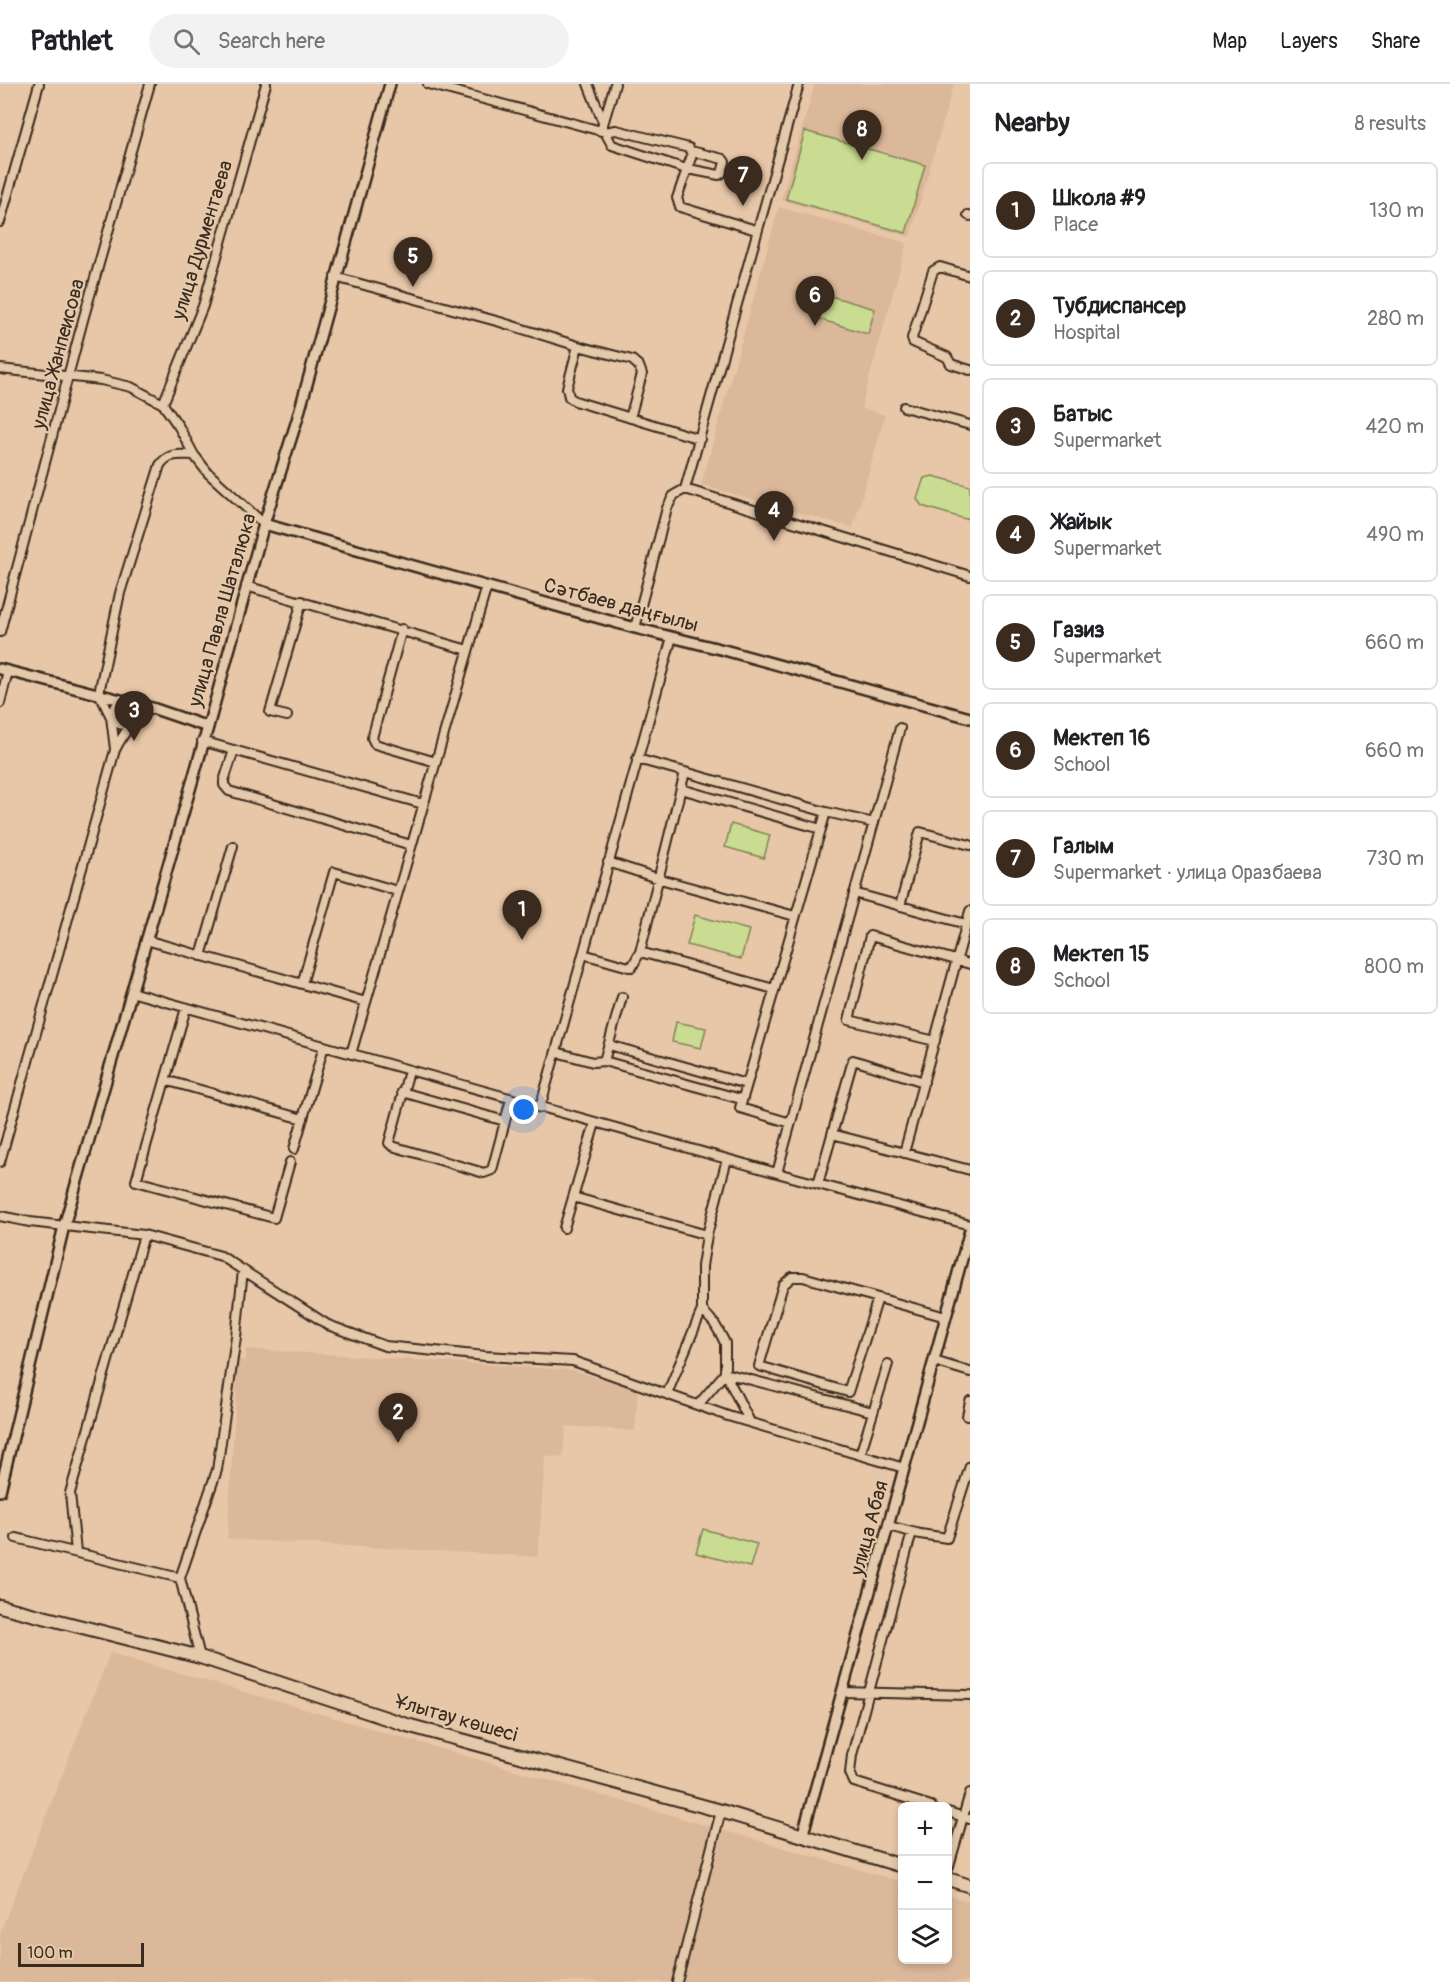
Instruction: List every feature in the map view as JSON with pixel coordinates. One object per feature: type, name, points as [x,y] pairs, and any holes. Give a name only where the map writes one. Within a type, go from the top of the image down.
[{"type":"main road","name":"Ұлытау көшесі","points":[[0,1606],[200,1657],[407,1725],[721,1811],[898,1865]]},
{"type":"main road","points":[[952,1880],[970,1886]]},
{"type":"street","points":[[0,222],[38,84]]},
{"type":"street","name":"улица Жанпеисова","points":[[0,633],[68,377],[150,84]]},
{"type":"street","name":"улица Дурментаева","points":[[163,404],[203,306],[266,84]]},
{"type":"street","name":"улица Павла Шаталюка","points":[[134,703],[208,727],[246,586],[297,420],[390,84]]},
{"type":"street","points":[[428,84],[689,148],[692,153],[689,168],[677,198],[680,207],[756,230]]},
{"type":"street","points":[[588,84],[603,128],[612,145],[689,168],[719,175],[722,173],[725,162],[723,159],[692,153]]},
{"type":"street","points":[[603,128],[615,84]]},
{"type":"street","points":[[635,628],[667,508],[674,495],[685,489],[756,230],[799,84]]},
{"type":"street","points":[[970,276],[940,267],[933,271],[912,338],[913,342],[947,357],[951,364],[970,370]]},
{"type":"street","points":[[335,277],[632,360],[639,366],[642,374],[630,418]]},
{"type":"street","points":[[578,346],[567,388],[568,396],[575,401],[700,439]]},
{"type":"street","points":[[0,369],[101,380],[131,387],[163,404],[179,426],[194,455],[208,473],[264,524]]},
{"type":"street","points":[[904,407],[970,425]]},
{"type":"street","points":[[132,723],[123,726],[117,724],[99,693],[120,593],[160,465],[172,455],[194,455]]},
{"type":"street","points":[[685,489],[970,576]]},
{"type":"street","name":"Сәтбаев даңғылы","points":[[264,524],[635,628],[970,718]]},
{"type":"street","points":[[246,586],[402,629],[468,650]]},
{"type":"street","points":[[351,1054],[487,586]]},
{"type":"street","points":[[287,716],[270,711],[302,601]]},
{"type":"street","points":[[402,629],[372,738],[375,744],[435,762]]},
{"type":"street","points":[[540,1108],[672,637]]},
{"type":"street","points":[[0,703],[4,670],[134,703],[135,714],[132,723]]},
{"type":"street","points":[[116,750],[111,717],[116,706],[123,700]]},
{"type":"street","points":[[0,1162],[116,750],[126,729],[140,715],[152,708]]},
{"type":"street","points":[[0,1491],[64,1226],[202,741],[208,727]]},
{"type":"street","points":[[777,1173],[900,728]]},
{"type":"street","points":[[202,741],[423,804]]},
{"type":"street","points":[[234,750],[224,781],[229,791],[411,845]]},
{"type":"street","points":[[637,759],[826,812],[874,823]]},
{"type":"street","points":[[583,954],[632,967],[640,952],[660,879],[685,772]]},
{"type":"street","points":[[681,789],[821,829]]},
{"type":"street","points":[[791,1123],[740,1108],[741,1099],[826,812]]},
{"type":"street","points":[[900,906],[920,832],[970,845]]},
{"type":"street","points":[[201,956],[233,846]]},
{"type":"street","points":[[608,862],[660,879],[795,916]]},
{"type":"street","points":[[302,984],[334,872],[397,891]]},
{"type":"street","points":[[854,893],[966,924]]},
{"type":"street","points":[[904,1153],[970,911]]},
{"type":"street","points":[[935,1041],[849,1020],[870,936],[970,964]]},
{"type":"street","points":[[146,940],[366,1002]]},
{"type":"street","points":[[640,952],[774,989]]},
{"type":"street","points":[[131,992],[540,1108],[970,1225]]},
{"type":"street","points":[[604,1061],[622,997]]},
{"type":"street","points":[[186,1008],[136,1181],[274,1218],[290,1162]]},
{"type":"street","points":[[609,1045],[746,1084]]},
{"type":"street","points":[[294,1149],[324,1047]]},
{"type":"street","points":[[556,1052],[593,1062],[604,1061],[741,1099]]},
{"type":"street","points":[[818,1184],[853,1060],[924,1082]]},
{"type":"street","points":[[409,1071],[389,1143],[392,1146],[484,1173],[492,1170],[511,1099]]},
{"type":"street","points":[[165,1080],[303,1119]]},
{"type":"street","points":[[402,1092],[505,1120]]},
{"type":"street","points":[[564,1228],[595,1123]]},
{"type":"street","points":[[832,1134],[970,1170]]},
{"type":"street","points":[[667,1394],[702,1310],[702,1266],[707,1235],[727,1159]]},
{"type":"street","points":[[573,1197],[707,1235]]},
{"type":"street","points":[[0,1216],[144,1236],[221,1256],[328,1325],[385,1346],[485,1356],[573,1361],[750,1422],[904,1468]]},
{"type":"street","name":"улица Абая","points":[[802,1837],[970,1230]]},
{"type":"street","points":[[76,1552],[70,1493],[144,1236]]},
{"type":"street","points":[[200,1657],[180,1578],[217,1470],[243,1270]]},
{"type":"street","points":[[878,1298],[848,1392],[759,1366],[783,1285],[788,1278],[803,1277],[946,1317]]},
{"type":"street","points":[[702,1310],[714,1323],[725,1343],[725,1373],[750,1422]]},
{"type":"street","points":[[934,1361],[970,1372]]},
{"type":"street","points":[[860,1455],[888,1364]]},
{"type":"street","points":[[699,1405],[725,1373]]},
{"type":"street","points":[[725,1373],[873,1412]]},
{"type":"street","points":[[970,1401],[967,1416],[970,1416]]},
{"type":"street","points":[[888,1526],[947,1538],[970,1466]]},
{"type":"street","points":[[912,1532],[852,1755],[850,1773],[854,1782],[918,1802]]},
{"type":"street","points":[[16,1538],[180,1578]]},
{"type":"street","points":[[842,1692],[970,1695]]},
{"type":"street","points":[[952,1858],[967,1818],[970,1794]]},
{"type":"street","points":[[677,1982],[721,1811]]},
{"type":"street","points":[[952,1813],[967,1818]]},
{"type":"shaded area","points":[[815,84],[954,84],[910,237],[781,200]]},
{"type":"shaded area","points":[[779,207],[907,243],[861,408],[885,415],[853,528],[701,485]]},
{"type":"shaded area","points":[[246,1349],[571,1370],[638,1389],[635,1431],[566,1426],[563,1457],[545,1456],[538,1557],[227,1539],[238,1360],[246,1361]]},
{"type":"shaded area","points":[[110,1653],[898,1881],[898,1964],[952,1964],[952,1896],[970,1902],[970,1982],[0,1982],[0,1933]]},
{"type":"green space","points":[[805,131],[925,165],[906,233],[786,199]]},
{"type":"green space","points":[[827,295],[875,309],[868,334],[819,319]]},
{"type":"green space","points":[[933,476],[970,486],[970,517],[965,519],[922,506],[917,499],[924,478]]},
{"type":"green space","points":[[731,824],[770,835],[764,858],[725,847]]},
{"type":"green space","points":[[695,915],[749,930],[741,959],[687,945]]},
{"type":"green space","points":[[676,1022],[706,1028],[701,1048],[672,1042]]},
{"type":"green space","points":[[703,1529],[757,1544],[750,1567],[696,1553]]},
{"type":"place","name":"Мектеп 15","points":[[862,160]]},
{"type":"place","name":"Галым","points":[[743,206]]},
{"type":"place","name":"Газиз","points":[[413,287]]},
{"type":"place","name":"Мектеп 16","points":[[815,326]]},
{"type":"place","name":"Жайык","points":[[774,541]]},
{"type":"place","name":"Батыс","points":[[134,741]]},
{"type":"place","name":"Школа #9","points":[[522,940]]},
{"type":"place","name":"Тубдиспансер","points":[[398,1443]]}]
